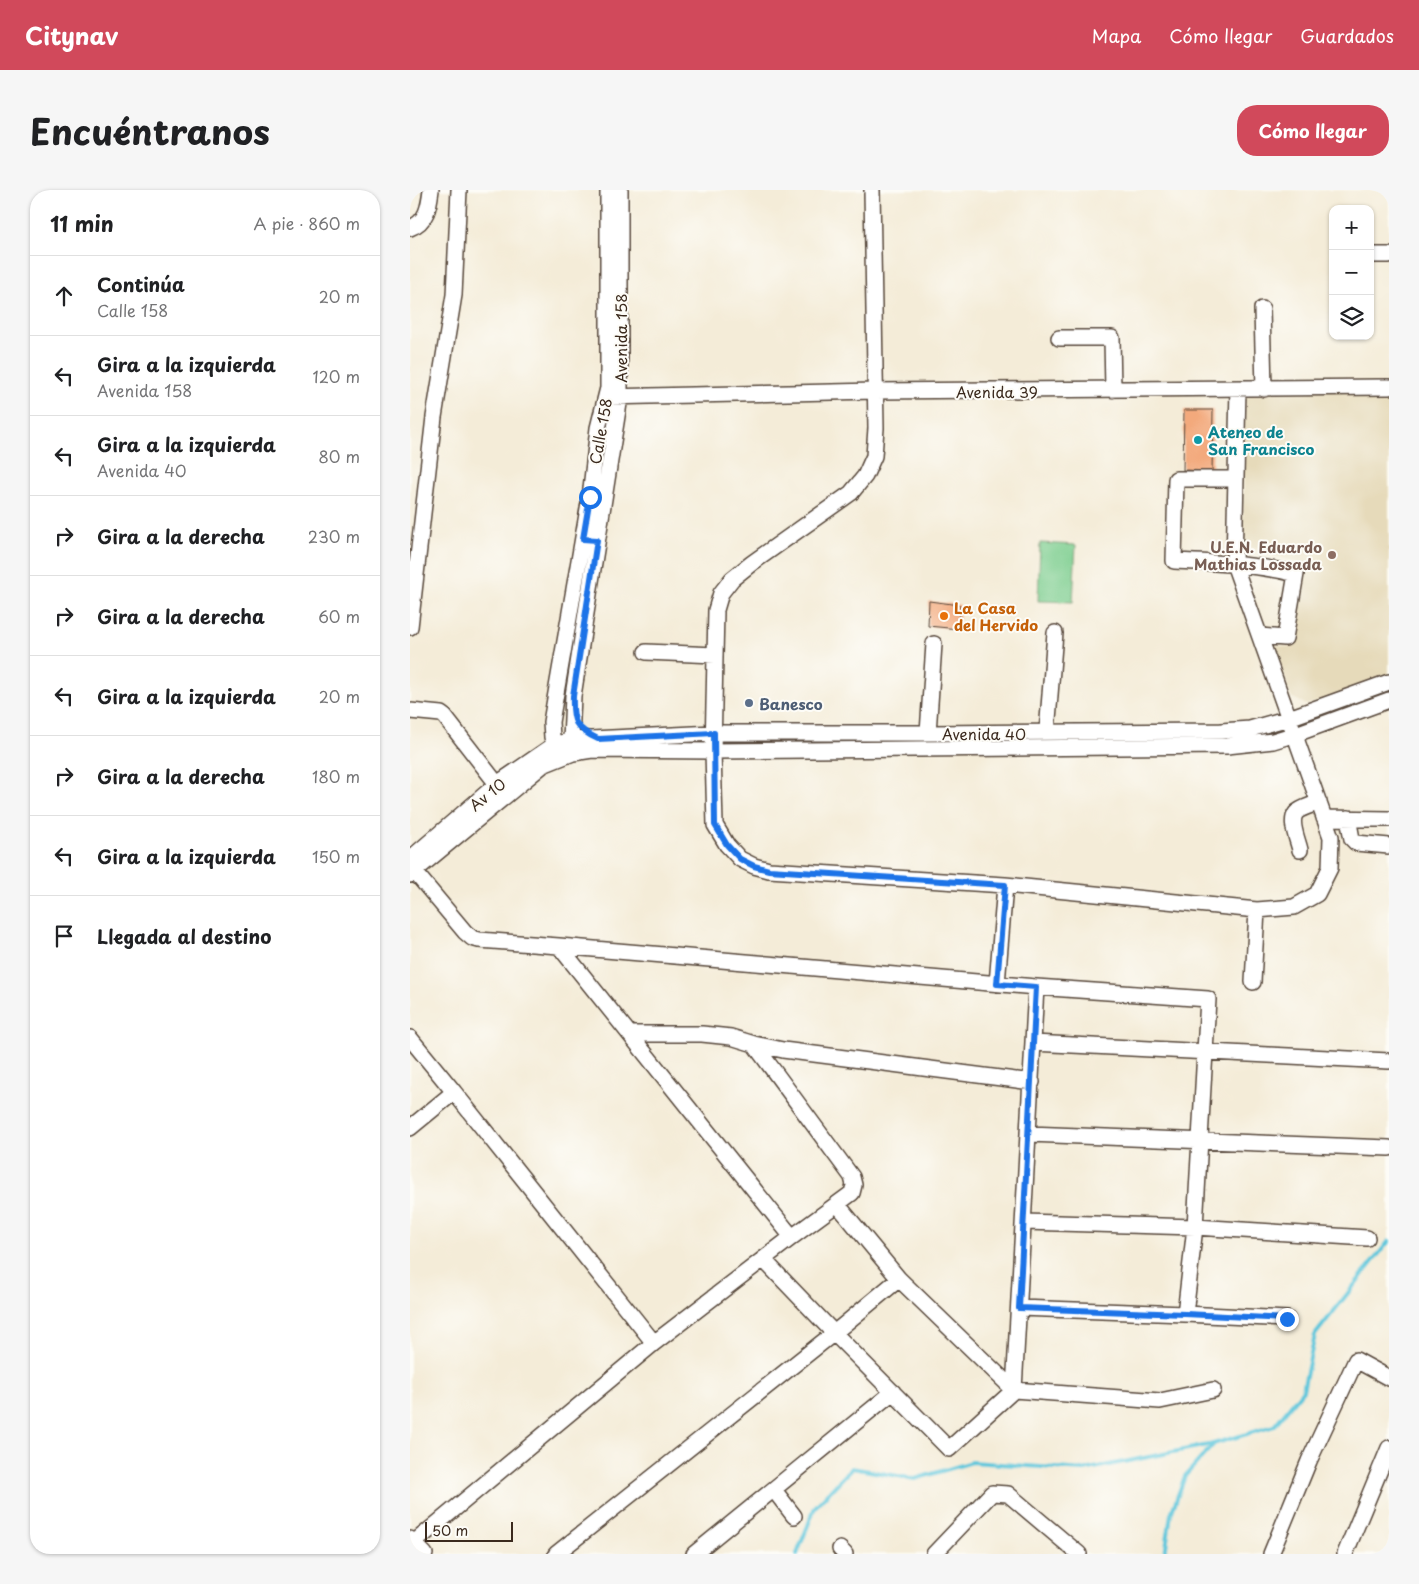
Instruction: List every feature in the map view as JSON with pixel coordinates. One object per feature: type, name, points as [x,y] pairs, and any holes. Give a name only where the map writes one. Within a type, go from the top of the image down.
[{"type":"street","points":[[410,228],[417,226],[425,218],[431,190]]},
{"type":"street","points":[[410,627],[434,417],[454,295],[459,190]]},
{"type":"street","name":"Calle 158","points":[[564,749],[552,737],[551,722],[573,643],[597,497],[598,428],[613,397],[608,388],[614,302],[614,264],[608,190]]},
{"type":"street","points":[[614,264],[620,190]]},
{"type":"street","points":[[872,190],[874,456],[866,476],[851,493],[732,579],[721,594],[716,610],[715,825],[727,845],[740,859],[754,866],[769,870],[1005,885],[1257,910],[1294,907],[1318,894],[1330,868],[1331,837],[1296,734],[1234,564],[1238,389]]},
{"type":"street","points":[[1374,255],[1389,255]]},
{"type":"street","points":[[1262,309],[1264,389]]},
{"type":"street","points":[[1059,338],[1112,338],[1113,390]]},
{"type":"street","name":"Avenida 39","points":[[613,397],[875,392],[1389,387]]},
{"type":"street","points":[[1236,479],[1176,479],[1174,561],[1272,568],[1296,574],[1285,638],[1260,636]]},
{"type":"street","points":[[1047,732],[1055,633]]},
{"type":"street","points":[[573,643],[572,714],[564,749],[411,868],[465,932],[472,938],[479,940],[997,984],[1208,999],[1194,1227],[1185,1314]]},
{"type":"street","points":[[928,733],[934,644]]},
{"type":"street","points":[[646,652],[715,655]]},
{"type":"street","name":"Avenida 40","points":[[564,749],[598,739],[714,733],[1221,731],[1250,729],[1289,718],[1389,682]]},
{"type":"street","name":"Avenida 40","points":[[564,749],[714,751],[1227,746],[1272,741],[1389,700]]},
{"type":"street","points":[[410,711],[441,714],[445,717],[497,784]]},
{"type":"street","points":[[572,714],[580,729],[598,739]]},
{"type":"street","points":[[532,760],[551,722]]},
{"type":"street","name":"Av 10","points":[[411,868],[497,784],[532,760],[564,749]]},
{"type":"street","points":[[1300,850],[1294,824],[1295,815],[1297,812],[1319,802]]},
{"type":"street","points":[[1324,818],[1389,819]]},
{"type":"street","points":[[1348,818],[1352,839],[1356,843],[1389,846]]},
{"type":"street","points":[[997,984],[1005,885]]},
{"type":"street","points":[[1253,982],[1257,910]]},
{"type":"street","points":[[560,946],[792,1237]]},
{"type":"street","points":[[763,1259],[949,1449],[1014,1390],[1036,987]]},
{"type":"street","points":[[630,1034],[702,1034],[731,1037],[783,1050],[1032,1082]]},
{"type":"street","points":[[410,1038],[654,1344]]},
{"type":"street","points":[[1033,1043],[1389,1061]]},
{"type":"street","points":[[424,1554],[411,1543],[654,1344],[852,1192],[854,1185],[852,1177],[754,1044]]},
{"type":"street","points":[[410,1128],[454,1092]]},
{"type":"street","points":[[1029,1134],[1200,1139],[1389,1148]]},
{"type":"street","points":[[836,1204],[899,1279],[1014,1390],[1160,1401],[1213,1390]]},
{"type":"street","points":[[1024,1222],[1194,1227],[1367,1238]]},
{"type":"street","points":[[556,1554],[899,1279]]},
{"type":"street","points":[[1019,1308],[1287,1319]]},
{"type":"street","points":[[1271,1554],[1309,1460],[1356,1360],[1387,1372]]},
{"type":"street","points":[[694,1554],[893,1392]]},
{"type":"street","points":[[1345,1554],[1389,1448]]},
{"type":"street","points":[[774,1490],[794,1516]]},
{"type":"street","points":[[934,1554],[992,1493],[1008,1494],[1060,1549],[1079,1554]]},
{"type":"shaded area","name":"U.E.N. Eduardo Mathias Lossada","points":[[1242,387],[1389,387],[1389,678],[1307,705],[1291,697],[1274,645],[1288,647],[1307,566],[1243,545],[1245,404]]},
{"type":"green space","points":[[1040,543],[1076,545],[1073,602],[1038,601]]},
{"type":"building","name":"Ateneo de San Francisco","points":[[1184,410],[1213,410],[1212,471],[1183,470]]},
{"type":"building","name":"La Casa del Hervido","points":[[929,601],[960,605],[959,629],[928,626]]},
{"type":"waterway","points":[[797,1554],[815,1507],[852,1468],[915,1479],[972,1462],[1084,1470],[1213,1444],[1274,1426],[1303,1390],[1315,1335],[1389,1241]]},
{"type":"waterway","points":[[1165,1554],[1171,1514],[1185,1476],[1213,1445]]},
{"type":"place","name":"Ateneo de San Francisco","points":[[1198,440]]},
{"type":"place","name":"U.E.N. Eduardo Mathias Lossada","points":[[1332,555]]},
{"type":"place","name":"La Casa del Hervido","points":[[944,616]]},
{"type":"place","name":"Banesco","points":[[749,703]]},
{"type":"route","points":[[590,497],[583,539],[597,540],[573,696],[572,714],[580,729],[598,739],[714,733],[715,825],[727,845],[740,859],[754,866],[769,870],[1005,885],[997,984],[1036,987],[1019,1308],[1287,1319]]}]
